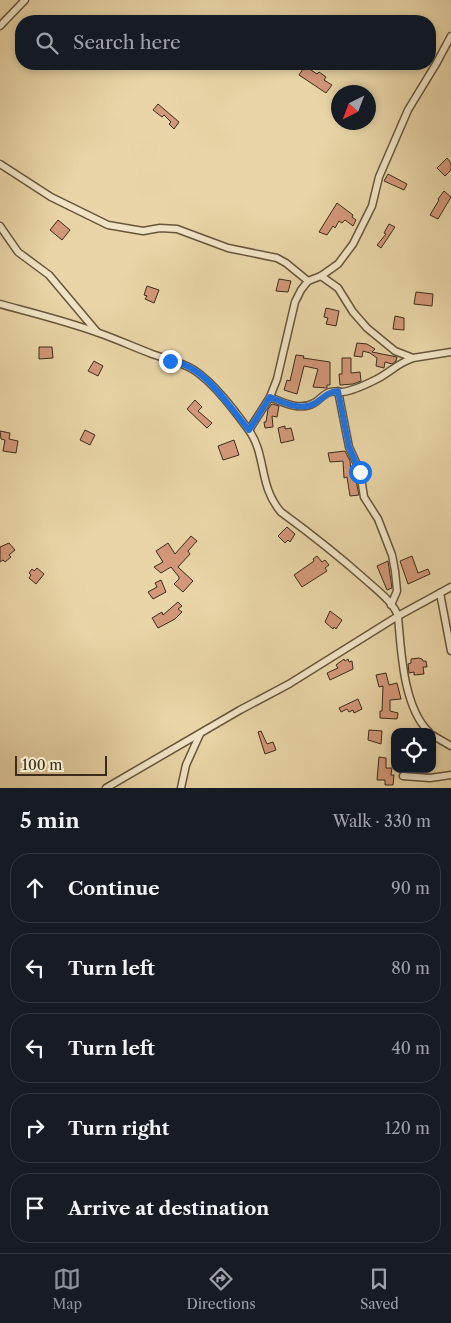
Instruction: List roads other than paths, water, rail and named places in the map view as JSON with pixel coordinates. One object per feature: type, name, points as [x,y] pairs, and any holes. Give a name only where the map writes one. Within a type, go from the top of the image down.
[{"type":"street","points":[[0,26],[24,0]]},
{"type":"street","points":[[436,64],[451,36]]},
{"type":"street","points":[[249,430],[270,397],[277,379],[295,302],[301,290],[308,281],[321,276],[338,264],[353,244],[372,206],[379,177],[408,110],[432,70]]},
{"type":"street","points":[[0,164],[51,197],[108,226],[143,231],[160,228],[177,229],[228,248],[277,258],[308,281]]},
{"type":"street","points":[[0,226],[18,252],[49,275],[98,332]]},
{"type":"street","points":[[321,276],[338,288],[353,312],[367,328],[395,351],[413,358]]},
{"type":"street","points":[[0,304],[98,332],[170,361],[185,365],[196,371],[211,384],[249,430],[273,503],[281,512],[341,558],[392,605],[398,616],[403,673],[413,704],[424,728]]},
{"type":"street","points":[[270,397],[285,403],[306,407],[316,403],[325,394],[358,388],[374,381],[388,374],[403,362],[413,358],[451,352]]},
{"type":"street","points":[[338,391],[349,447],[360,472],[364,497],[378,519],[392,555],[397,591],[392,605]]},
{"type":"street","points":[[106,788],[289,684],[398,616],[451,587]]},
{"type":"street","points":[[440,593],[451,651]]},
{"type":"street","points":[[181,788],[186,765],[200,734]]},
{"type":"street","points":[[436,737],[451,746]]},
{"type":"street","points":[[403,776],[430,778],[451,775]]}]
